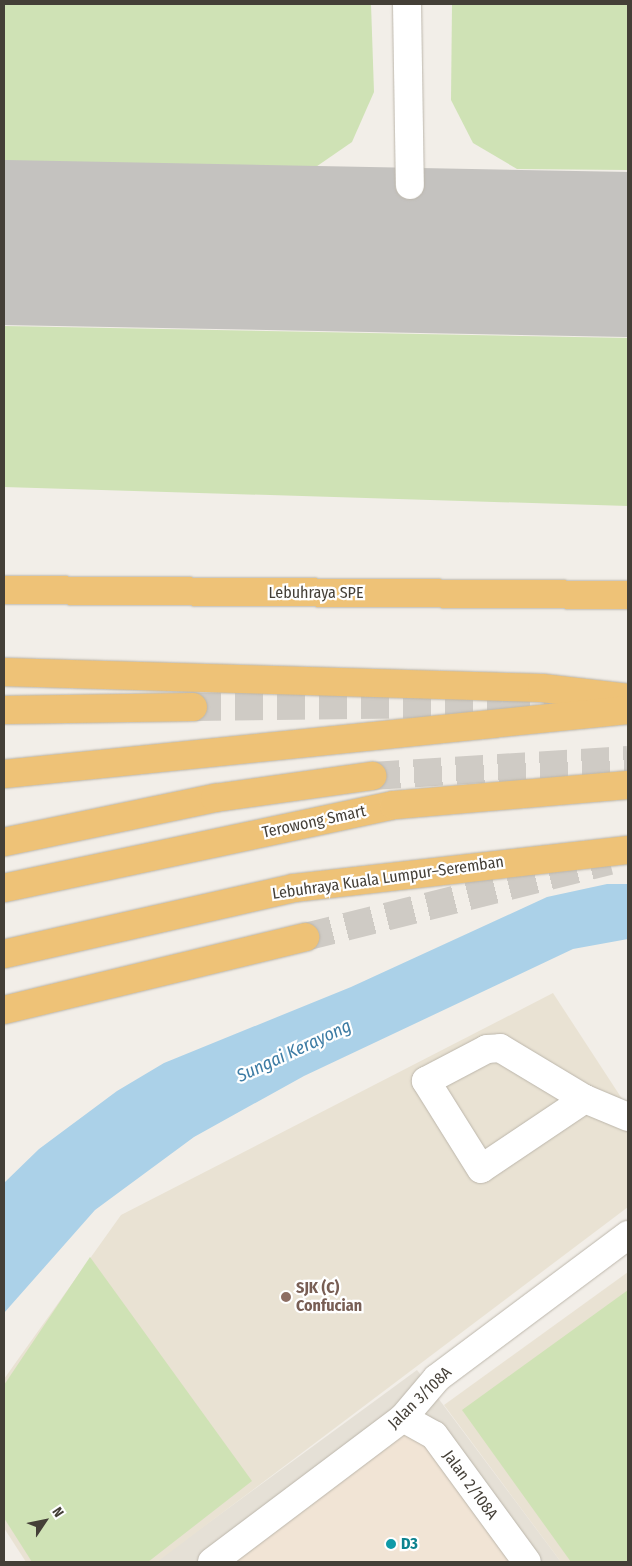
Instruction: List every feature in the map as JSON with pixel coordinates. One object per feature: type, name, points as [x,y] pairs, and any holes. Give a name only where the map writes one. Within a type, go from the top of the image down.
[{"type":"highway","name":"Lebuhraya SPE","points":[[4,574],[628,578]]},
{"type":"highway","name":"Lebuhraya SPE","points":[[4,590],[628,595]]},
{"type":"highway","points":[[4,672],[542,688],[628,698]]},
{"type":"highway","points":[[4,710],[192,707]]},
{"type":"highway","points":[[4,774],[628,710]]},
{"type":"highway","name":"Terowong Smart","points":[[4,842],[215,798],[372,776]]},
{"type":"highway","name":"Terowong Smart","points":[[4,888],[394,805],[628,785]]},
{"type":"highway","name":"Terowong Smart","points":[[4,832],[64,829]]},
{"type":"highway","name":"Lebuhraya Kuala Lumpur–Seremban","points":[[4,954],[294,888],[628,850]]},
{"type":"highway","points":[[4,1010],[306,937]]},
{"type":"street","points":[[408,4],[410,185]]},
{"type":"street","points":[[585,1099],[481,1169],[426,1082],[487,1049],[500,1048],[585,1099],[628,1117]]},
{"type":"street","name":"Jalan 3/108A","points":[[212,1562],[403,1418],[437,1378],[628,1235]]},
{"type":"street","name":"Jalan 2/108A","points":[[403,1418],[434,1435],[527,1562]]},
{"type":"shaded area","name":"SJK (C) Confucian","points":[[553,993],[628,1108],[628,1207],[157,1562],[26,1562],[4,1528],[4,1379],[121,1215]]},
{"type":"shaded area","points":[[628,1272],[628,1562],[561,1562],[444,1405]]},
{"type":"shaded area","points":[[417,1370],[561,1562],[155,1562]]},
{"type":"shaded area","points":[[404,1427],[428,1441],[517,1562],[223,1562]]},
{"type":"green space","points":[[4,4],[371,4],[374,92],[352,142],[310,171],[4,166]]},
{"type":"green space","points":[[452,4],[628,4],[628,170],[517,169],[473,143],[451,100]]},
{"type":"green space","points":[[4,326],[628,338],[628,506],[4,487]]},
{"type":"green space","points":[[90,1257],[252,1481],[148,1562],[32,1562],[4,1518],[4,1385]]},
{"type":"green space","points":[[628,1290],[628,1562],[571,1562],[462,1410]]},
{"type":"water","name":"Sungai Kerayong","points":[[607,884],[628,884],[628,939],[573,949],[304,1076],[194,1137],[95,1210],[4,1313],[4,1183],[39,1149],[117,1091],[164,1063],[351,987],[547,897]]},
{"type":"runway","points":[[4,242],[628,254]]},
{"type":"tunnel","points":[[193,707],[502,703],[568,710]]},
{"type":"tunnel","points":[[372,776],[628,760]]},
{"type":"tunnel","points":[[305,937],[610,861]]},
{"type":"place","name":"SJK (C) Confucian","points":[[286,1297]]},
{"type":"place","name":"D3","points":[[391,1544]]}]
